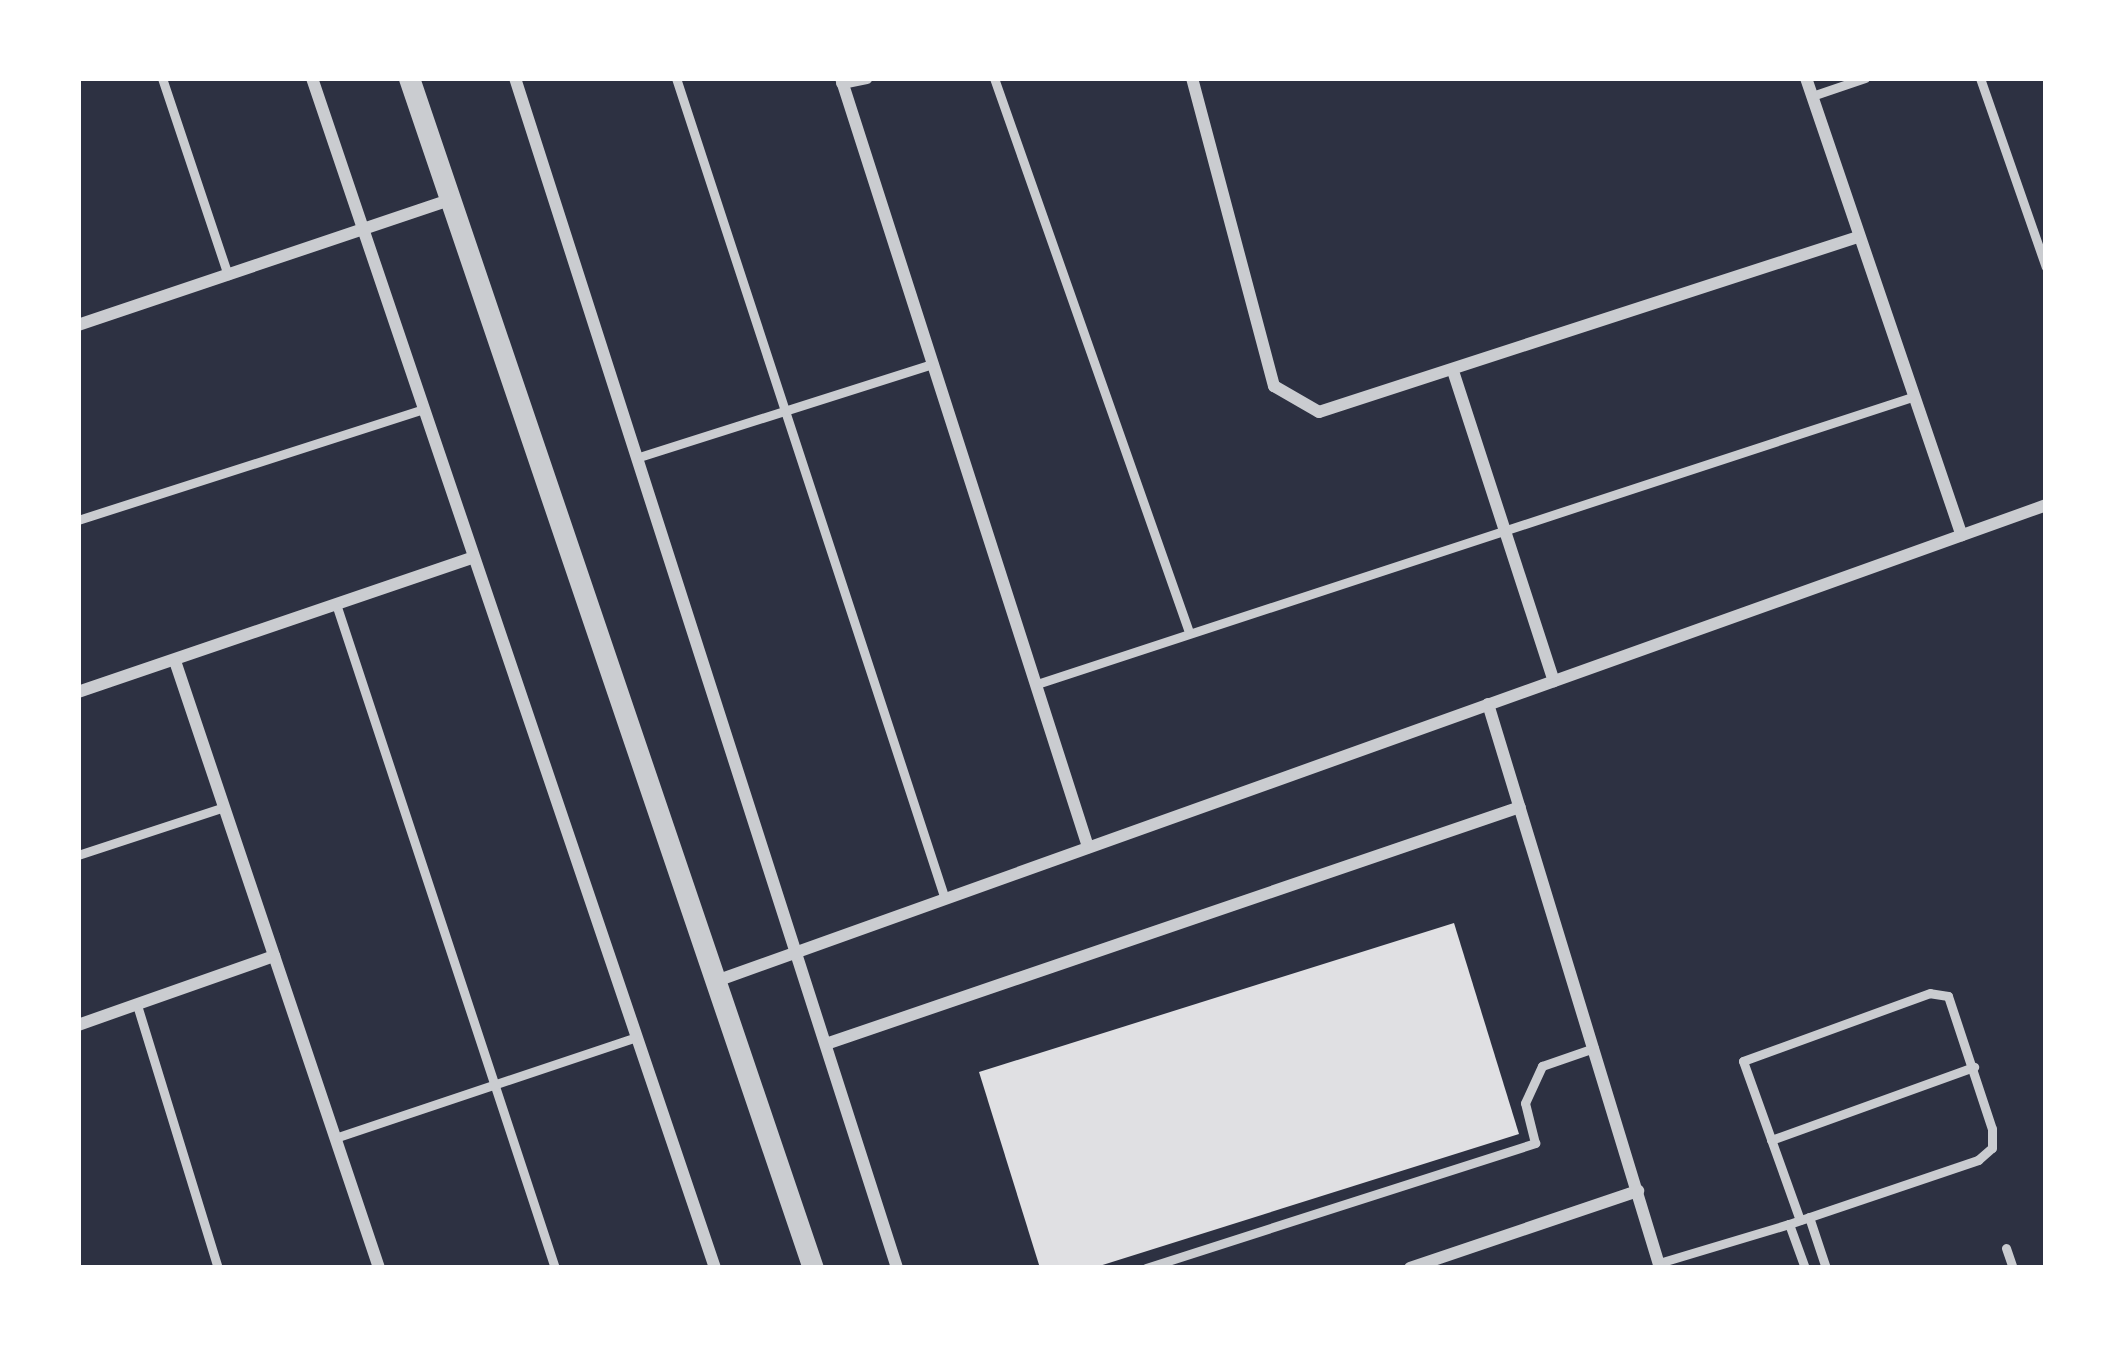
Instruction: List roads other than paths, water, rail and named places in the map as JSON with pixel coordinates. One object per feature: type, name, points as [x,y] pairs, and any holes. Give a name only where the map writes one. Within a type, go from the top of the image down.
[{"type":"street","points":[[312,78],[716,1268]]},
{"type":"street","points":[[409,78],[813,1268]]},
{"type":"street","points":[[515,78],[898,1268]]},
{"type":"street","points":[[867,78],[841,80],[1088,847]]},
{"type":"street","points":[[1192,78],[1274,386],[1319,412],[1454,374],[1858,237]]},
{"type":"street","points":[[1805,78],[1962,536]]},
{"type":"street","points":[[78,325],[449,200]]},
{"type":"street","points":[[1454,374],[1553,681]]},
{"type":"street","points":[[719,980],[2046,505]]},
{"type":"street","points":[[78,692],[474,557]]},
{"type":"street","points":[[175,661],[379,1268]]},
{"type":"street","points":[[1488,704],[1659,1266]]},
{"type":"street","points":[[826,1045],[1520,807]]},
{"type":"street","points":[[78,1025],[274,956]]},
{"type":"street","points":[[1410,1268],[1638,1191]]},
{"type":"lane","points":[[161,78],[228,274]]},
{"type":"lane","points":[[676,78],[945,899]]},
{"type":"lane","points":[[994,78],[1189,632]]},
{"type":"lane","points":[[1812,96],[1865,78]]},
{"type":"lane","points":[[1981,78],[2046,267]]},
{"type":"lane","points":[[636,458],[933,364]]},
{"type":"lane","points":[[1036,684],[1500,527],[1912,397]]},
{"type":"lane","points":[[78,520],[424,409]]},
{"type":"lane","points":[[337,607],[555,1268]]},
{"type":"lane","points":[[78,855],[224,807]]},
{"type":"lane","points":[[1659,1266],[1799,1220],[1978,1160],[1992,1148],[1956,1006],[1930,994],[1743,1061],[1799,1220],[1826,1268]]},
{"type":"lane","points":[[137,1005],[218,1268]]},
{"type":"lane","points":[[335,1138],[491,1082],[637,1037]]},
{"type":"lane","points":[[1146,1268],[1535,1143],[1525,1103],[1542,1066],[1594,1048]]},
{"type":"lane","points":[[1771,1140],[1974,1067]]},
{"type":"lane","points":[[1799,1220],[1805,1268]]},
{"type":"lane","points":[[2006,1248],[2012,1268]]}]
